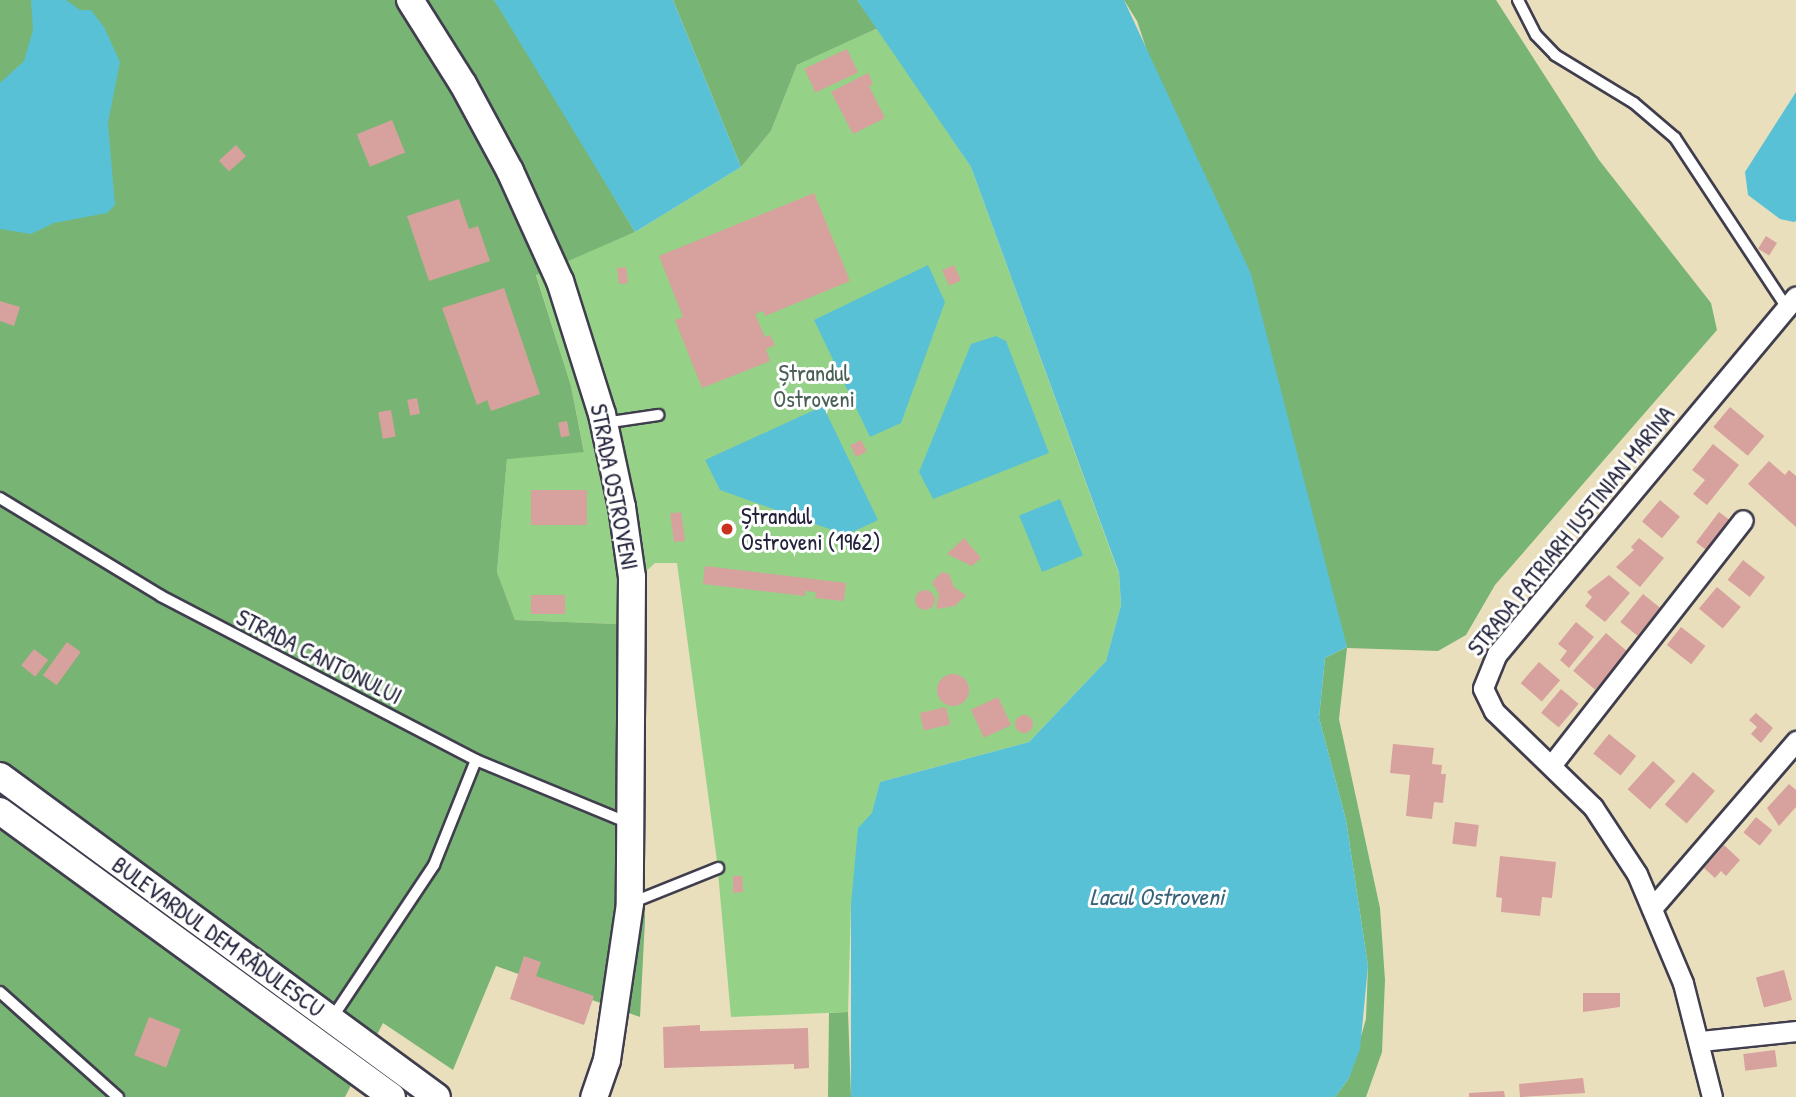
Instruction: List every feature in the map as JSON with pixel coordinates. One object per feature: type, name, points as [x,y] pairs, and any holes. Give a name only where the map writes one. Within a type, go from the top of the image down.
[{"type":"street","name":"STRADA OSTROVENI","points":[[410,0],[463,84],[536,225],[567,304],[604,423],[632,577],[630,904],[607,1060],[594,1097]]},
{"type":"street","name":"STRADA PATRIARH IUSTINIAN MARINA","points":[[1712,1097],[1701,1041],[1652,908],[1614,836],[1553,763],[1486,700],[1483,688],[1488,666],[1791,302]]},
{"type":"street","points":[[1553,763],[1743,520]]},
{"type":"street","points":[[1652,908],[1796,741]]},
{"type":"street","name":"BULEVARDUL DEM RĂDULESCU","points":[[0,776],[437,1097]]},
{"type":"street","name":"BULEVARDUL DEM RĂDULESCU","points":[[0,811],[392,1097]]},
{"type":"street","points":[[1701,1041],[1796,1031]]},
{"type":"lane","points":[[1518,0],[1536,35],[1555,55],[1634,103],[1675,138],[1791,302]]},
{"type":"lane","points":[[604,423],[658,415]]},
{"type":"lane","name":"STRADA CANTONULUI","points":[[2,500],[161,596],[477,760],[632,824]]},
{"type":"lane","points":[[331,1020],[434,865],[477,760]]},
{"type":"lane","points":[[630,904],[718,868]]},
{"type":"lane","points":[[0,992],[118,1097]]},
{"type":"green space","points":[[0,0],[494,0],[507,17],[635,232],[536,275],[571,386],[584,452],[507,459],[497,572],[515,620],[642,625],[645,920],[640,1017],[496,966],[453,1070],[383,1023],[345,1097],[0,1097]]},
{"type":"green space","points":[[673,0],[857,0],[878,28],[797,65],[771,131],[741,167]]},
{"type":"green space","points":[[1124,0],[1496,0],[1599,160],[1711,303],[1717,330],[1495,585],[1466,635],[1438,651],[1347,648],[1339,719],[1380,908],[1385,980],[1382,1052],[1366,1097],[1335,1097],[1349,1078],[1366,1019],[1368,966],[1346,820],[1319,718],[1325,658],[1347,647],[1137,21]]},
{"type":"green space","name":"Ștrandul Ostroveni","points":[[878,28],[971,167],[1119,574],[1121,605],[1106,661],[1029,742],[880,782],[851,904],[848,1012],[731,1017],[717,861],[677,563],[655,563],[641,576],[642,625],[515,620],[497,572],[507,458],[584,451],[571,386],[536,274],[635,232],[741,167],[771,131],[797,65]]},
{"type":"green space","points":[[848,1012],[851,1097],[828,1097],[829,1013]]},
{"type":"water","points":[[31,0],[66,0],[80,10],[91,10],[104,27],[120,62],[108,123],[115,205],[107,213],[54,223],[31,234],[0,229],[0,83],[24,61],[33,30]]},
{"type":"water","points":[[494,0],[673,0],[741,167],[635,232]]},
{"type":"water","name":"Lacul Ostroveni","points":[[857,0],[1124,0],[1251,274],[1347,647],[1325,658],[1319,718],[1346,820],[1368,966],[1360,1049],[1349,1078],[1335,1097],[851,1097],[851,904],[858,828],[872,813],[880,782],[1029,742],[1106,661],[1121,605],[1119,573],[971,167]]},
{"type":"water","points":[[1796,92],[1794,222],[1780,219],[1748,195],[1745,172]]},
{"type":"water","points":[[928,265],[945,302],[901,423],[870,437],[814,320]]},
{"type":"water","points":[[996,336],[1006,341],[1049,453],[933,499],[919,472],[971,344]]},
{"type":"water","points":[[823,406],[878,520],[846,535],[720,490],[705,460]]},
{"type":"water","points":[[1060,499],[1083,556],[1042,572],[1019,515]]},
{"type":"building","points":[[847,49],[858,73],[815,92],[804,69]]},
{"type":"building","points":[[868,73],[873,84],[869,86],[885,118],[853,134],[831,92]]},
{"type":"building","points":[[392,120],[405,152],[370,167],[357,134]]},
{"type":"building","points":[[236,145],[246,156],[229,172],[219,160]]},
{"type":"building","points":[[814,193],[850,281],[765,316],[763,311],[755,314],[765,337],[770,335],[775,345],[766,349],[770,361],[702,388],[675,320],[683,317],[659,256]]},
{"type":"building","points":[[459,199],[469,229],[478,226],[490,261],[429,281],[407,216]]},
{"type":"building","points":[[1766,236],[1777,243],[1769,256],[1758,249]]},
{"type":"building","points":[[954,265],[961,281],[949,286],[942,270]]},
{"type":"building","points":[[626,267],[628,283],[619,284],[617,268]]},
{"type":"building","points":[[504,288],[540,394],[491,411],[487,400],[477,405],[442,308]]},
{"type":"building","points":[[0,301],[20,307],[14,326],[0,321]]},
{"type":"building","points":[[417,398],[420,414],[410,416],[407,400]]},
{"type":"building","points":[[1730,407],[1764,436],[1748,456],[1713,427]]},
{"type":"building","points":[[391,410],[396,437],[383,439],[378,412]]},
{"type":"building","points":[[567,421],[570,436],[561,437],[558,423]]},
{"type":"building","points":[[861,440],[867,452],[856,457],[850,445]]},
{"type":"building","points":[[1713,444],[1739,465],[1707,505],[1693,494],[1705,480],[1692,470]]},
{"type":"building","points":[[1769,461],[1785,475],[1789,470],[1796,476],[1796,527],[1748,484]]},
{"type":"building","points":[[531,490],[587,490],[587,525],[531,525]]},
{"type":"building","points":[[1660,500],[1680,517],[1662,538],[1642,521]]},
{"type":"building","points":[[681,512],[685,541],[674,542],[670,514]]},
{"type":"building","points":[[1719,512],[1731,521],[1708,551],[1696,542]]},
{"type":"building","points":[[964,538],[981,558],[972,566],[947,554]]},
{"type":"building","points":[[1639,538],[1664,558],[1640,587],[1616,567],[1634,550],[1631,547]]},
{"type":"building","points":[[1743,560],[1765,577],[1750,597],[1728,580]]},
{"type":"building","points":[[705,566],[846,583],[844,601],[815,598],[816,592],[805,591],[805,596],[703,584]]},
{"type":"building","points":[[942,572],[949,574],[954,587],[966,595],[955,606],[936,609],[939,594],[932,582]]},
{"type":"building","points":[[1609,575],[1630,593],[1605,622],[1585,606],[1592,597],[1587,592]]},
{"type":"building","points":[[1717,587],[1741,607],[1723,628],[1699,608]]},
{"type":"building","points":[[925,590],[932,593],[935,600],[932,607],[925,610],[918,607],[915,600],[918,593]]},
{"type":"building","points":[[1643,594],[1660,608],[1637,636],[1620,622]]},
{"type":"building","points":[[531,595],[565,595],[565,614],[531,614]]},
{"type":"building","points":[[1576,622],[1594,637],[1569,668],[1560,660],[1567,651],[1558,644]]},
{"type":"building","points":[[1681,627],[1705,646],[1691,664],[1667,645]]},
{"type":"building","points":[[1606,633],[1628,652],[1595,690],[1573,671]]},
{"type":"building","points":[[67,642],[81,652],[57,685],[43,675]]},
{"type":"building","points":[[34,649],[48,660],[35,677],[21,666]]},
{"type":"building","points":[[1539,662],[1560,680],[1542,702],[1521,683]]},
{"type":"building","points":[[953,674],[964,679],[969,690],[964,701],[953,706],[942,701],[937,690],[942,679]]},
{"type":"building","points":[[1561,689],[1579,704],[1559,728],[1541,713]]},
{"type":"building","points":[[998,697],[1011,725],[984,738],[971,710]]},
{"type":"building","points":[[946,707],[950,725],[924,731],[920,713]]},
{"type":"building","points":[[1756,713],[1773,728],[1761,743],[1751,734],[1757,727],[1749,720]]},
{"type":"building","points":[[1024,715],[1030,718],[1033,724],[1030,730],[1024,733],[1018,730],[1015,724],[1018,718]]},
{"type":"building","points":[[1609,734],[1636,756],[1620,775],[1593,753]]},
{"type":"building","points":[[1393,744],[1434,748],[1432,764],[1442,765],[1441,774],[1446,774],[1443,803],[1434,802],[1432,819],[1406,816],[1410,775],[1390,773]]},
{"type":"building","points":[[1653,761],[1675,781],[1650,809],[1628,789]]},
{"type":"building","points":[[1693,772],[1715,791],[1687,823],[1665,804]]},
{"type":"building","points":[[1789,784],[1796,790],[1796,807],[1779,826],[1767,808]]},
{"type":"building","points":[[1756,817],[1772,830],[1760,846],[1743,833]]},
{"type":"building","points":[[1455,822],[1479,825],[1476,847],[1452,844]]},
{"type":"building","points":[[1724,845],[1740,860],[1726,876],[1721,871],[1715,878],[1704,868]]},
{"type":"building","points":[[1500,856],[1556,862],[1552,898],[1542,897],[1540,916],[1501,912],[1502,898],[1496,897]]},
{"type":"building","points":[[733,876],[742,876],[743,892],[733,893]]},
{"type":"building","points":[[524,956],[541,962],[536,976],[594,996],[584,1025],[510,999]]},
{"type":"building","points":[[1784,970],[1792,1000],[1764,1007],[1756,978]]},
{"type":"building","points":[[1583,993],[1620,993],[1620,1007],[1583,1012]]},
{"type":"building","points":[[149,1017],[181,1029],[166,1067],[134,1055]]},
{"type":"building","points":[[700,1025],[700,1031],[808,1028],[809,1068],[794,1069],[794,1064],[664,1068],[663,1027]]},
{"type":"building","points":[[1775,1050],[1777,1067],[1745,1071],[1743,1054]]},
{"type":"building","points":[[1583,1078],[1585,1093],[1520,1097],[1519,1084]]},
{"type":"building","points":[[1504,1091],[1505,1097],[1469,1097],[1469,1093]]},
{"type":"place","name":"Ștrandul Ostroveni (1962)","points":[[727,529]]}]
